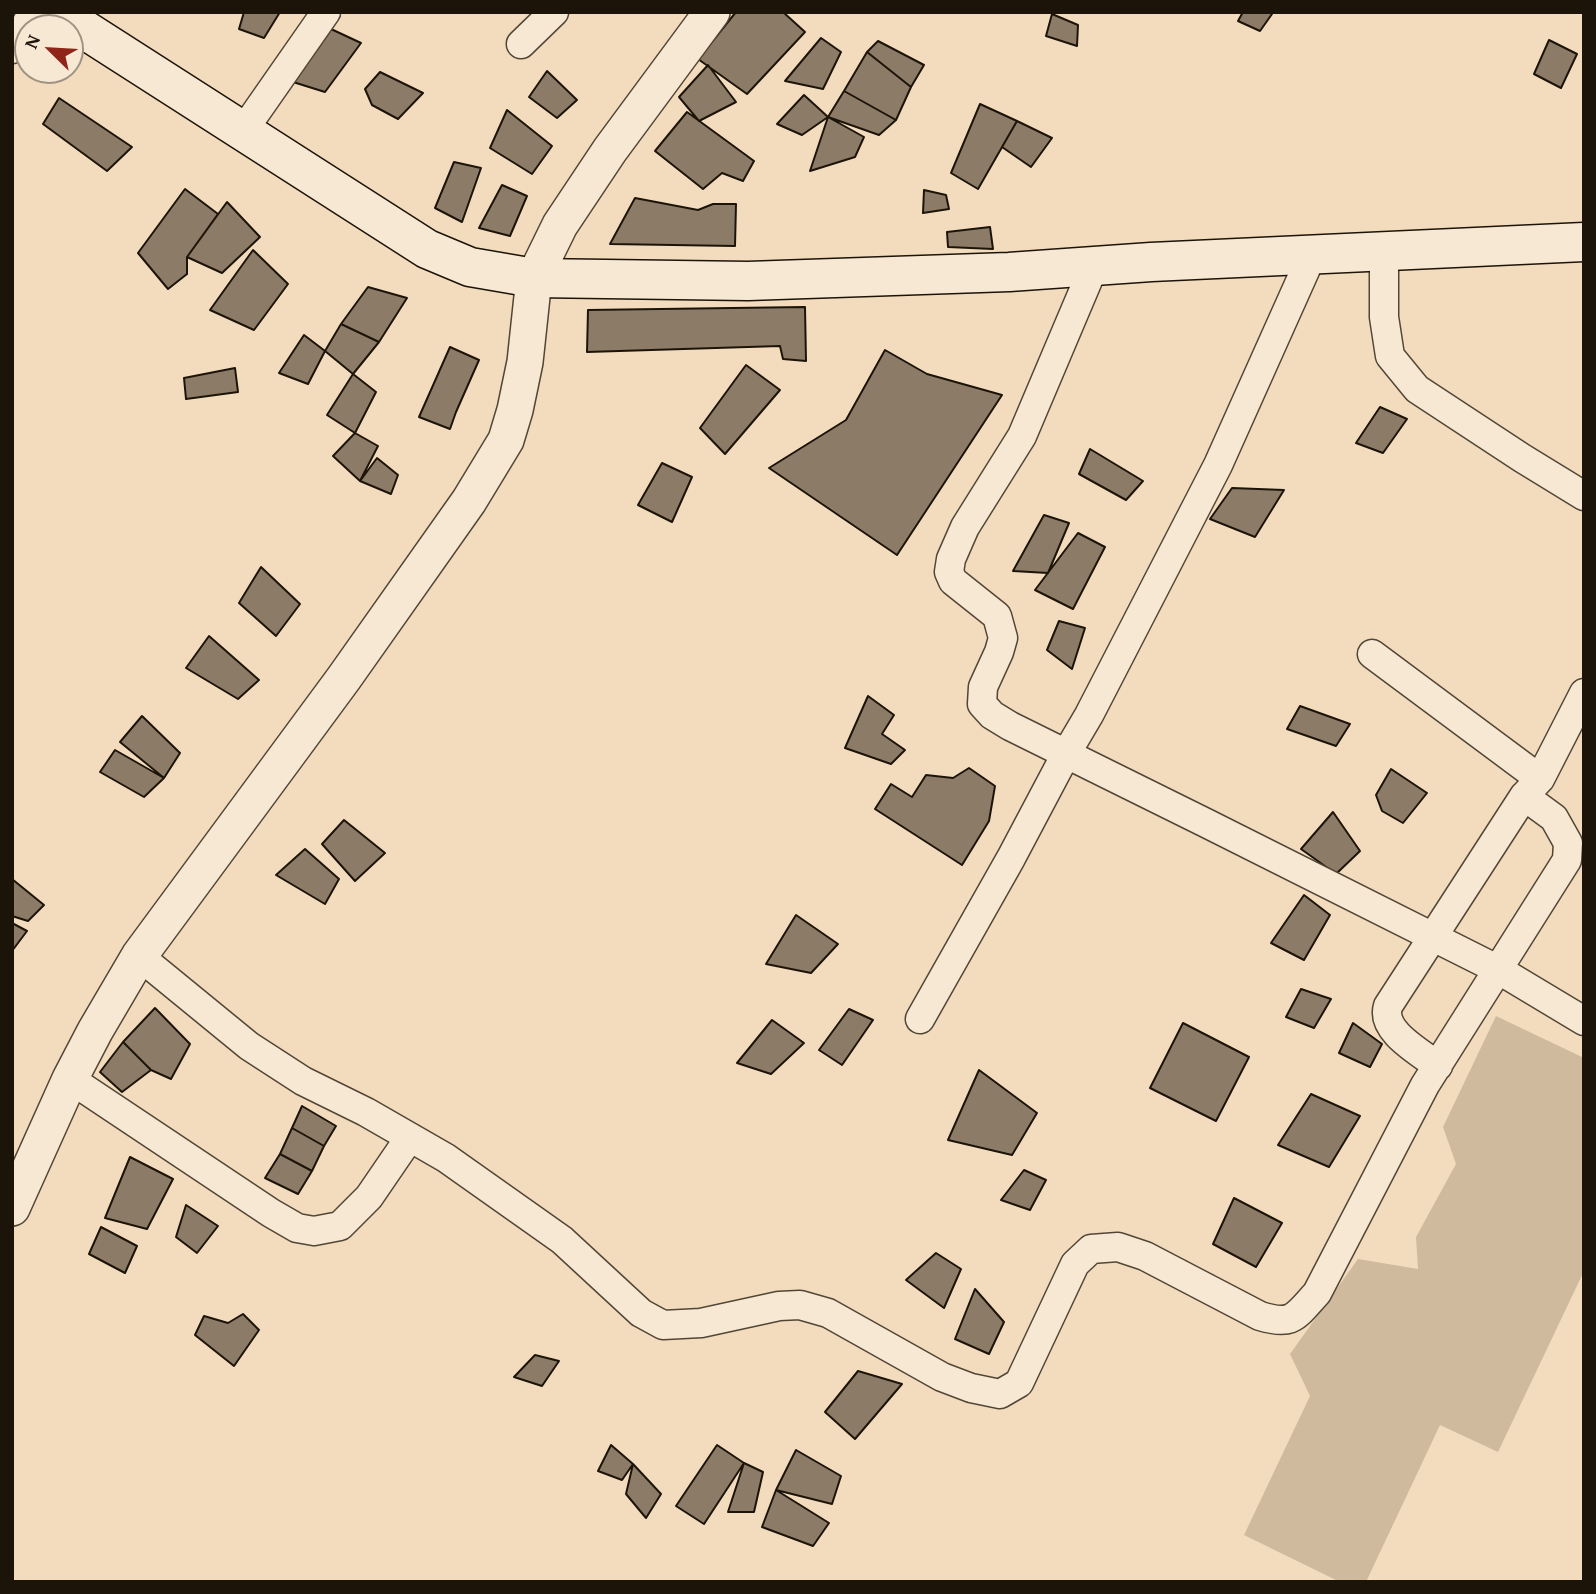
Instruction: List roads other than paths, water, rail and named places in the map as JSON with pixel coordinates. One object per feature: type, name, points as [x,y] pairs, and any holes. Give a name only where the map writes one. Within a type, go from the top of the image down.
[{"type":"main road","points":[[57,12],[426,249],[470,267],[534,278],[748,281],[1009,272],[1584,242]]},
{"type":"street","points":[[12,49],[33,12]]},
{"type":"street","points":[[243,131],[326,12]]},
{"type":"street","points":[[521,44],[554,12]]},
{"type":"street","points":[[12,1208],[70,1079],[139,956],[383,623],[469,501],[506,440],[525,362],[534,278],[560,225],[708,14]]},
{"type":"street","points":[[1384,251],[1384,317],[1390,356],[1417,388],[1584,496]]},
{"type":"street","points":[[920,1019],[1012,858],[1089,715],[1218,465],[1312,255]]},
{"type":"street","points":[[1094,266],[1022,436],[965,527],[951,559],[949,572],[953,581],[997,616],[1001,626],[1003,638],[983,687],[982,704],[992,715],[1010,726],[1499,970],[1584,1021]]},
{"type":"street","points":[[139,956],[249,1046],[303,1081],[366,1112],[446,1158],[562,1240],[641,1313],[663,1325],[701,1323],[779,1306],[800,1305],[828,1313],[942,1377],[971,1388],[1000,1394],[1019,1383],[1075,1264],[1091,1249],[1118,1247],[1144,1256],[1259,1316],[1279,1321],[1296,1316],[1317,1293],[1425,1085],[1567,860],[1568,843],[1532,788],[1373,654]]},
{"type":"street","points":[[1438,1066],[1397,1035],[1389,1025],[1386,1014],[1388,1006],[1532,788],[1584,694]]},
{"type":"street","points":[[70,1079],[271,1213],[297,1228],[306,1230],[340,1226],[369,1197],[410,1137]]}]
